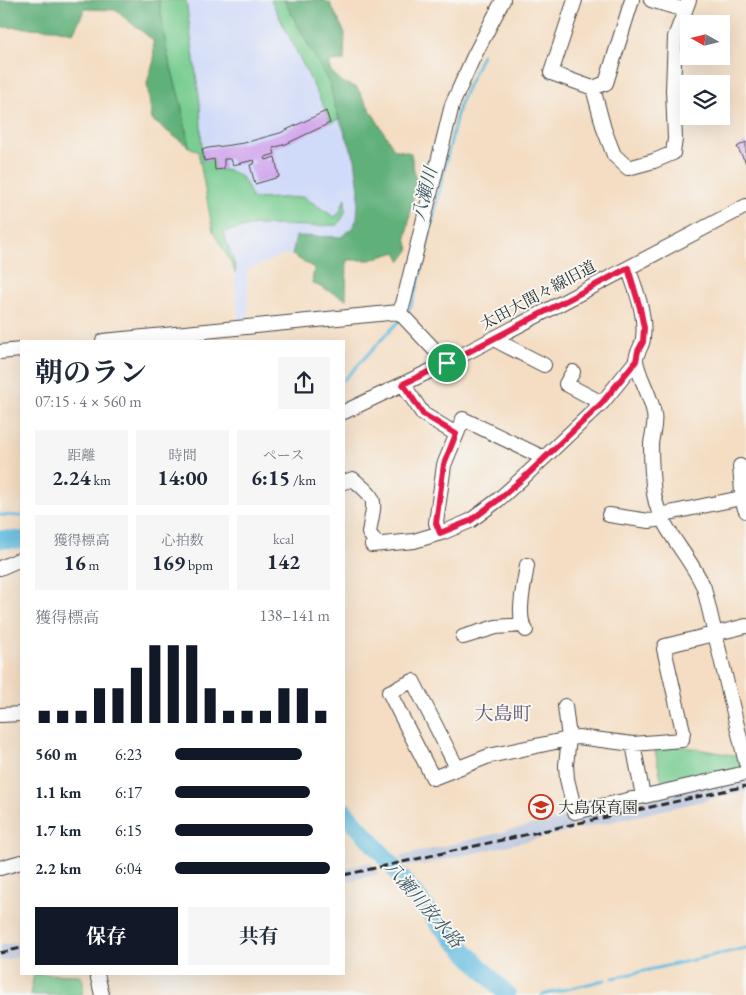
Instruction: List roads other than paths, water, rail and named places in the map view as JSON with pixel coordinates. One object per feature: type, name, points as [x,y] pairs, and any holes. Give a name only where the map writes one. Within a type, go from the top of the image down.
[{"type":"street","points":[[447,363],[403,316],[405,294],[452,105],[473,58],[503,0]]},
{"type":"street","points":[[575,0],[550,73],[593,88],[606,83],[632,0]]},
{"type":"street","points":[[593,88],[604,129],[614,155],[628,168],[654,161],[672,153],[675,140],[673,90],[676,37],[687,5],[651,0]]},
{"type":"street","name":"太田大間々線旧道","points":[[345,412],[447,363],[746,206]]},
{"type":"street","points":[[345,482],[353,479],[371,494],[374,501],[368,532],[374,545],[414,541],[440,533],[470,521],[498,500],[602,403],[636,361],[638,351],[643,342],[644,328],[628,268]]},
{"type":"street","points":[[115,340],[403,316]]},
{"type":"street","points":[[496,337],[501,343],[544,365]]},
{"type":"street","points":[[0,352],[20,350]]},
{"type":"street","points":[[636,361],[654,416],[651,452],[654,494],[661,518],[699,576],[715,632],[746,763]]},
{"type":"street","points":[[573,372],[566,384],[602,403]]},
{"type":"street","points":[[403,384],[423,414],[456,434]]},
{"type":"street","points":[[440,533],[436,523],[444,464],[463,419],[544,458]]},
{"type":"street","points":[[609,515],[649,521],[661,518],[669,513],[743,504],[740,466]]},
{"type":"street","points":[[0,568],[20,559]]},
{"type":"street","points":[[463,637],[496,627],[524,628],[520,615],[527,565]]},
{"type":"street","points":[[457,768],[413,681],[389,692],[432,778],[489,756],[569,738],[589,737],[633,744],[682,740],[683,731],[665,646],[715,632],[746,626]]},
{"type":"street","points":[[565,706],[569,738],[566,765],[567,779],[575,812],[746,773]]},
{"type":"street","points":[[0,715],[20,714]]},
{"type":"street","points":[[633,744],[643,796]]},
{"type":"street","points":[[0,868],[20,862]]},
{"type":"street","points":[[97,975],[102,995]]},
{"type":"waterway","name":"八瀬川","points":[[405,313],[411,306],[419,280],[459,106],[482,55]]},
{"type":"waterway","name":"八瀬川","points":[[345,379],[400,320]]},
{"type":"waterway","name":"八瀬川","points":[[0,515],[20,516]]},
{"type":"waterway","name":"八瀬川放水路","points":[[0,539],[20,540]]},
{"type":"waterway","name":"八瀬川放水路","points":[[345,812],[384,856],[438,923],[507,995]]},
{"type":"waterway","points":[[613,978],[746,948]]},
{"type":"waterway","points":[[542,995],[605,980]]},
{"type":"railway","points":[[345,875],[746,786]]},
{"type":"railway","points":[[0,953],[20,948]]},
{"type":"place","name":"大島保育園","points":[[541,807]]},
{"type":"district","name":"大島町","points":[[503,713]]}]
